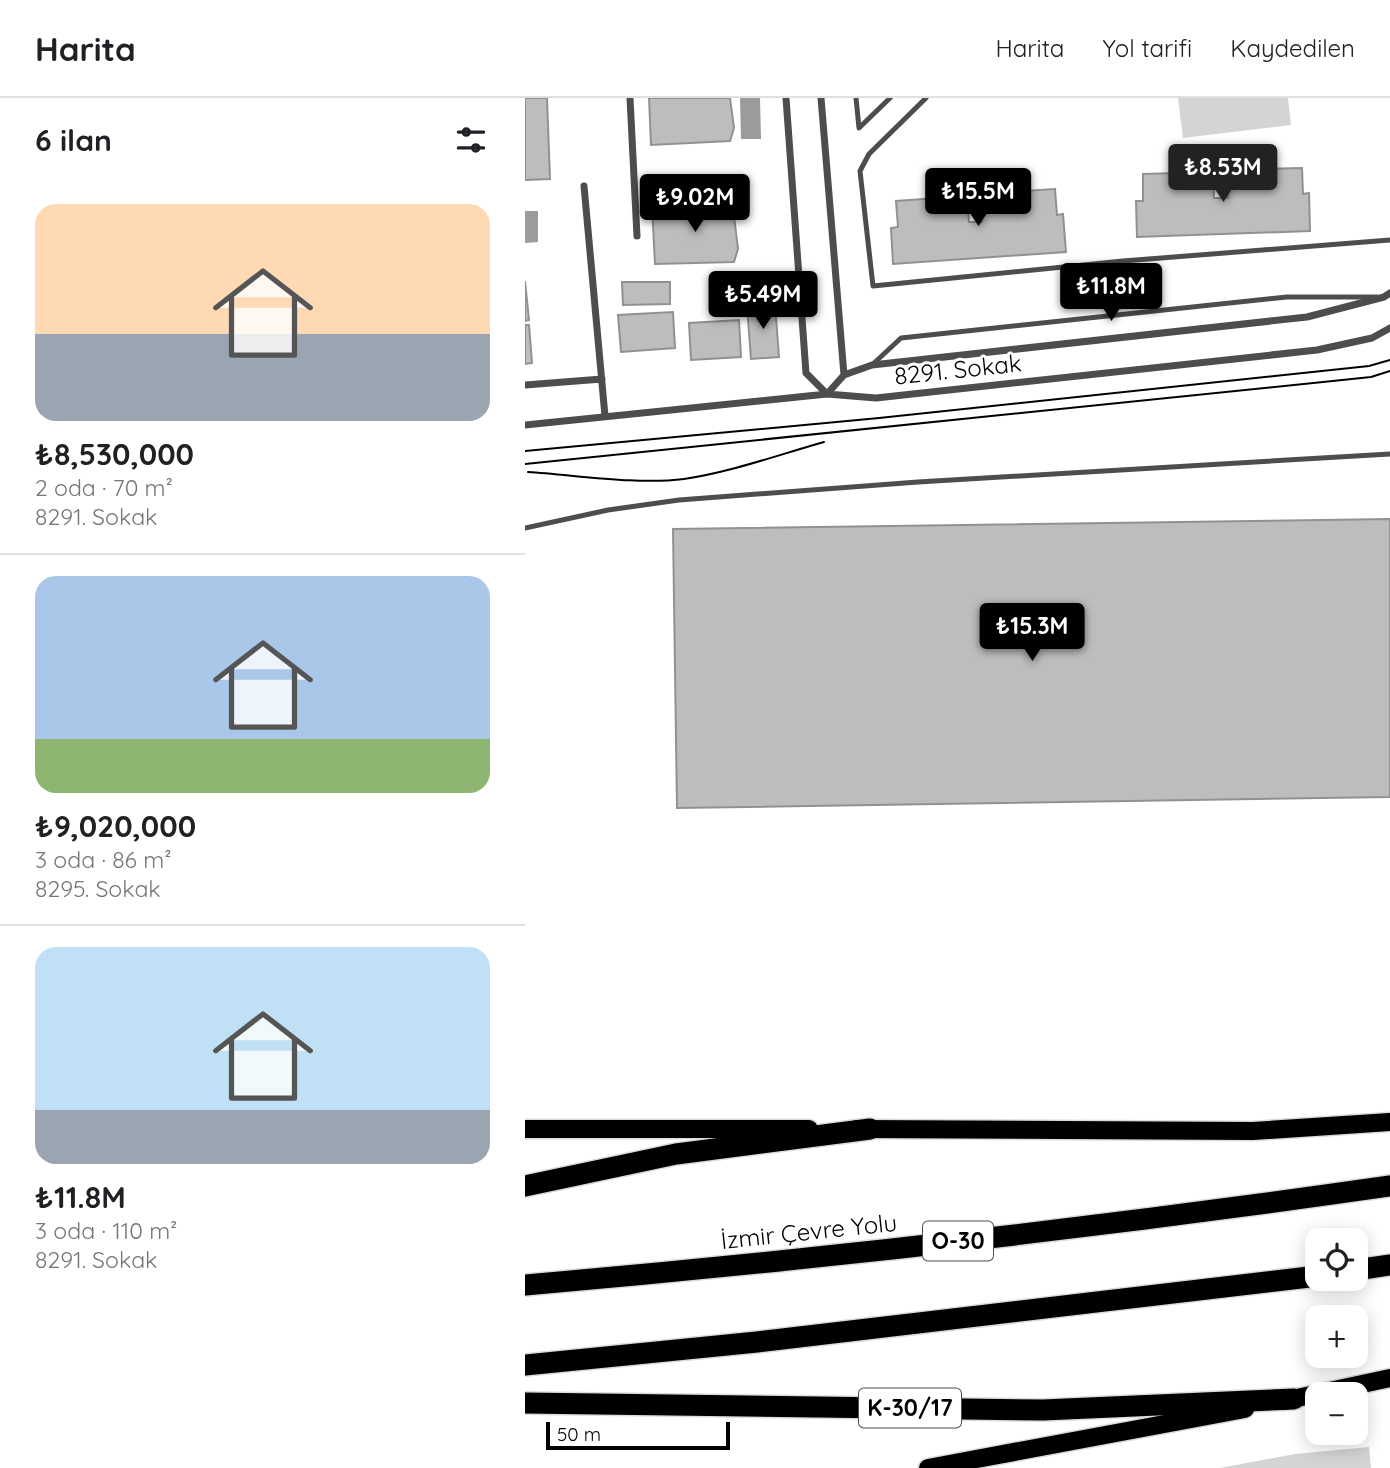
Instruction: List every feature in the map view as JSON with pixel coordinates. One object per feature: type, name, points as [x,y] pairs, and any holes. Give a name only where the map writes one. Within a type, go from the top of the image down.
[{"type":"highway","points":[[525,1186],[676,1154],[870,1129]]},
{"type":"highway","name":"İzmir Çevre Yolu","points":[[525,1285],[751,1266],[1221,1210],[1390,1186]]},
{"type":"highway","points":[[1368,1268],[1390,1265]]},
{"type":"highway","points":[[525,1365],[757,1342],[1305,1278]]},
{"type":"highway","name":"K-30/17","points":[[525,1403],[1043,1410],[1294,1399]]},
{"type":"main road","points":[[525,1129],[1253,1131],[1387,1121]]},
{"type":"main road","points":[[928,1468],[1294,1399],[1390,1378]]},
{"type":"street","points":[[630,98],[637,236]]},
{"type":"street","points":[[786,98],[806,373],[827,394],[844,375],[821,98]]},
{"type":"street","points":[[584,186],[605,416]]},
{"type":"street","name":"8291. Sokak","points":[[844,375],[873,365],[1307,317],[1387,295]]},
{"type":"street","name":"8291. Sokak","points":[[525,425],[827,394],[876,398],[1317,351],[1372,338],[1390,328]]},
{"type":"street","points":[[525,385],[602,379]]},
{"type":"lane","points":[[856,98],[859,128],[890,98]]},
{"type":"lane","points":[[926,98],[869,154],[860,171],[873,286],[1123,261],[1390,240]]},
{"type":"lane","points":[[873,365],[901,338],[1287,297],[1387,295]]},
{"type":"lane","points":[[525,528],[608,510],[692,499],[918,482],[1390,454]]},
{"type":"shaded area","points":[[740,98],[760,98],[761,139],[741,139]]},
{"type":"shaded area","points":[[1178,98],[1288,98],[1291,125],[1183,138]]},
{"type":"shaded area","points":[[525,211],[538,211],[538,242],[525,243]]},
{"type":"shaded area","points":[[1369,1447],[1371,1468],[1220,1468],[1295,1454]]},
{"type":"building","points":[[525,98],[547,98],[550,179],[525,180]]},
{"type":"building","points":[[649,98],[730,98],[734,128],[730,141],[651,145]]},
{"type":"building","points":[[1302,168],[1303,194],[1309,193],[1310,231],[1137,237],[1136,201],[1143,201],[1143,174],[1213,172],[1214,198],[1228,198],[1227,170]]},
{"type":"building","points":[[1055,189],[1057,215],[1063,214],[1066,252],[893,264],[891,228],[898,227],[896,201],[967,196],[969,222],[982,222],[980,194]]},
{"type":"building","points":[[727,201],[734,216],[738,249],[734,262],[655,264],[652,207]]},
{"type":"building","points":[[525,281],[529,320],[525,321]]},
{"type":"building","points":[[622,282],[670,282],[670,304],[623,305]]},
{"type":"building","points":[[775,304],[779,357],[751,359],[747,306]]},
{"type":"building","points":[[673,312],[675,348],[621,352],[618,315]]},
{"type":"building","points":[[739,320],[741,357],[691,360],[689,323]]},
{"type":"building","points":[[525,325],[529,325],[532,363],[525,364]]},
{"type":"building","points":[[1390,519],[1390,797],[677,808],[673,529]]},
{"type":"tram line","points":[[525,451],[879,418],[1369,366],[1390,360]]},
{"type":"tram line","points":[[525,464],[1371,377],[1390,371]]},
{"type":"tram line","points":[[528,472],[666,481],[737,468],[824,442]]}]
